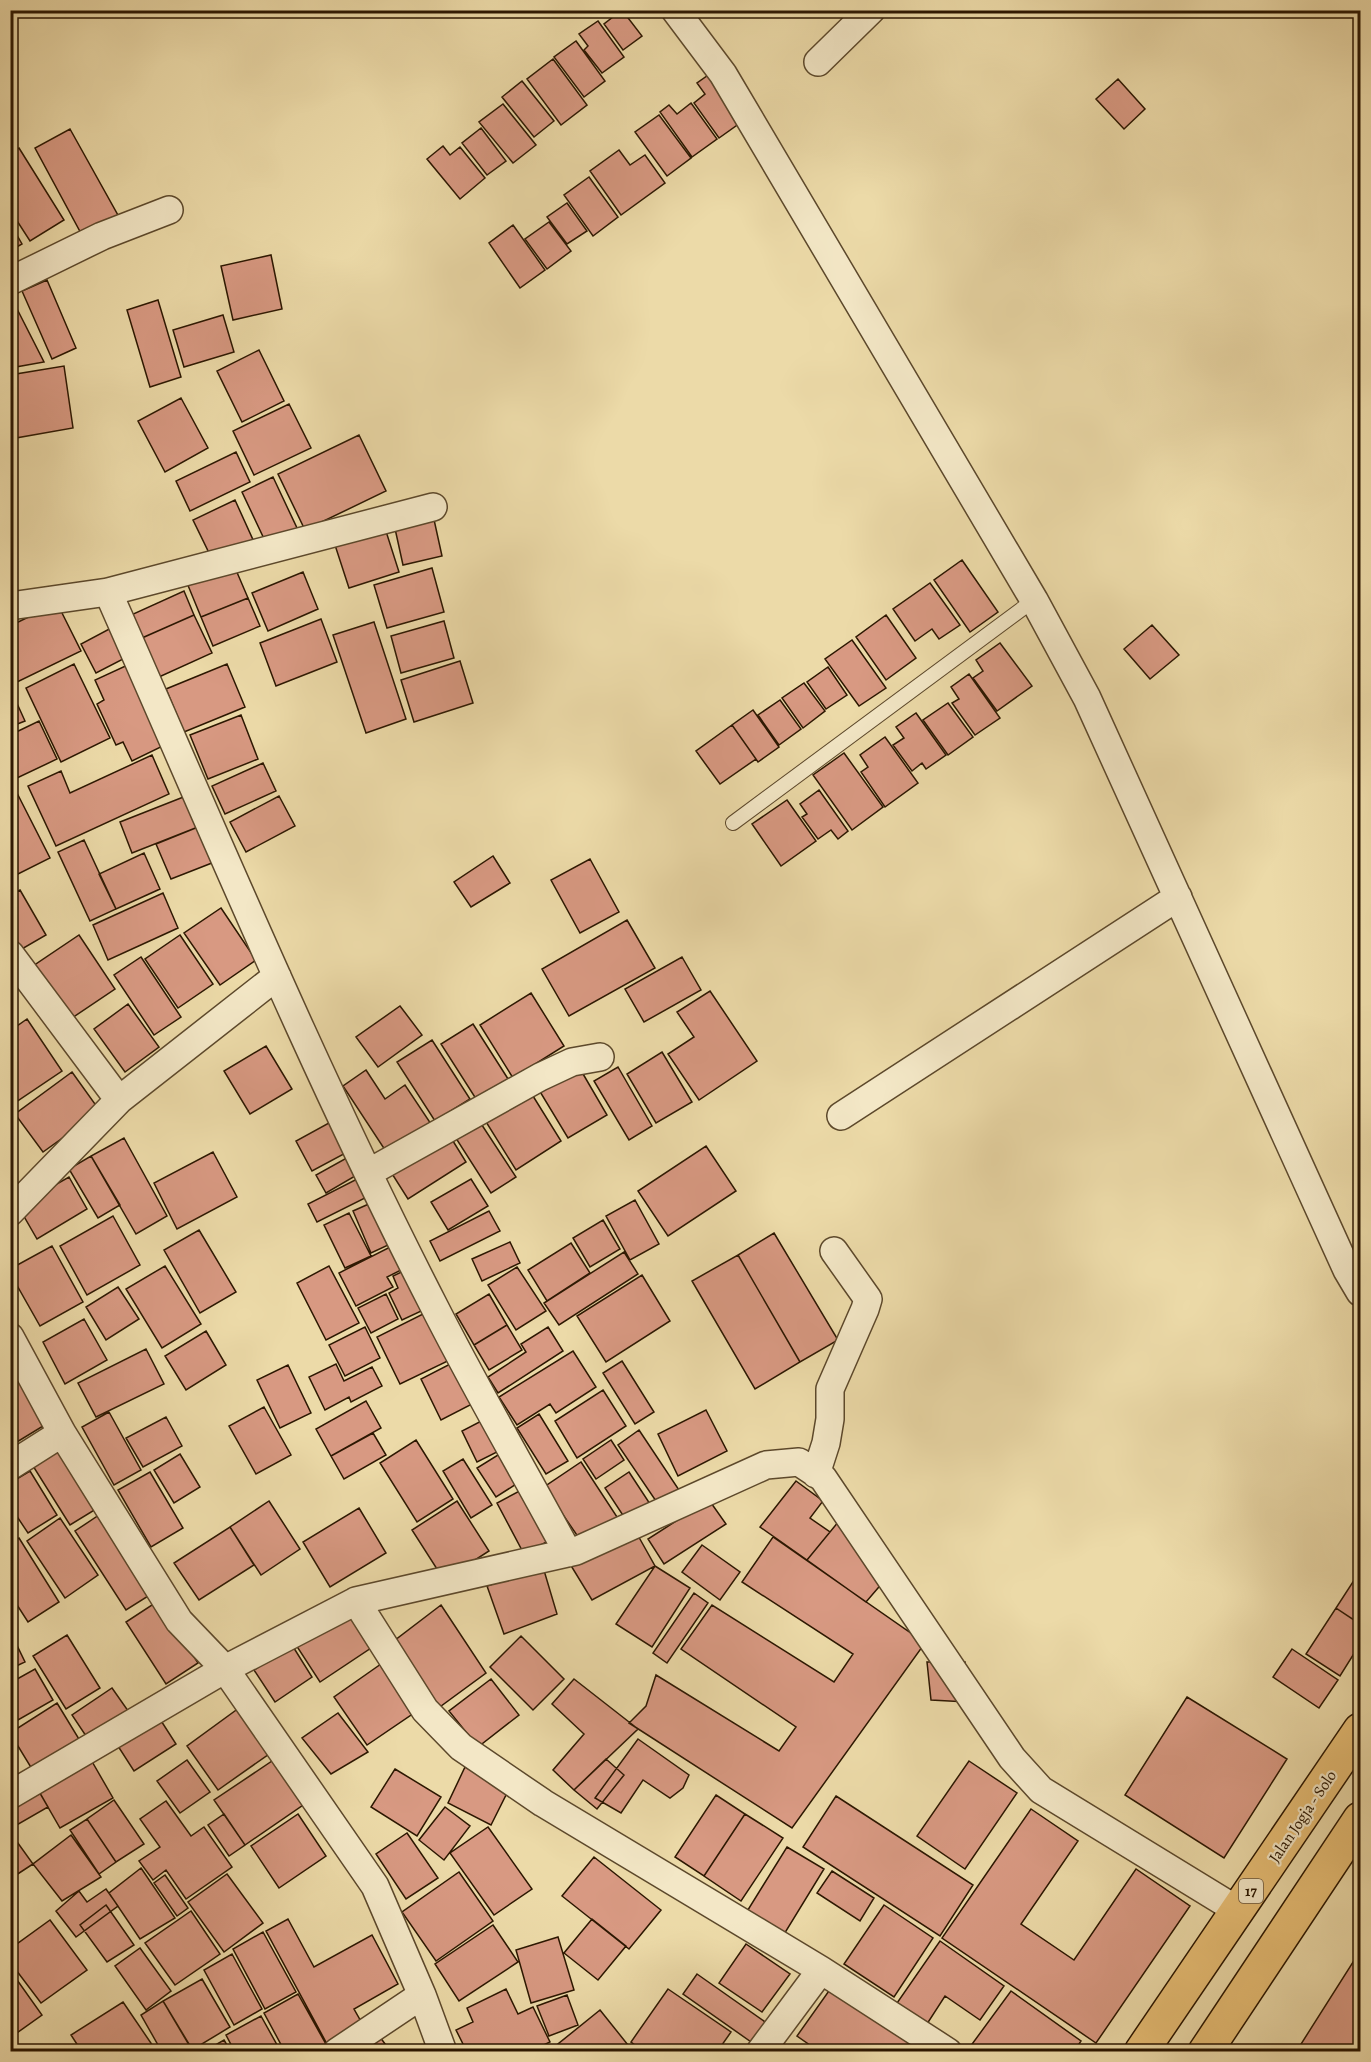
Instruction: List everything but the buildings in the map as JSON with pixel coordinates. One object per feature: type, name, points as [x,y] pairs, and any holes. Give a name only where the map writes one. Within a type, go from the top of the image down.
[{"type":"highway","name":"Jalan Jogja - Solo","points":[[1141,2052],[1360,1730]]},
{"type":"highway","points":[[1205,2052],[1360,1819]]},
{"type":"street","points":[[675,10],[723,74],[1034,600],[1096,716],[1347,1270],[1360,1292]]},
{"type":"street","points":[[818,62],[871,10]]},
{"type":"street","points":[[10,281],[102,236],[169,210]]},
{"type":"street","points":[[10,606],[108,592],[433,507]]},
{"type":"street","points":[[108,592],[368,1173],[435,1309],[568,1553]]},
{"type":"street","points":[[841,1116],[1178,897]]},
{"type":"street","points":[[10,954],[119,1100]]},
{"type":"street","points":[[10,1212],[119,1100],[278,976]]},
{"type":"street","points":[[368,1173],[540,1077],[572,1062],[600,1057]]},
{"type":"street","points":[[816,1473],[826,1443],[830,1419],[828,1396],[830,1389],[867,1303],[865,1293],[834,1251]]},
{"type":"street","points":[[10,1337],[62,1433],[178,1621],[225,1669],[375,1886],[422,1995],[443,2052]]},
{"type":"street","points":[[10,1466],[62,1433]]},
{"type":"street","points":[[10,1795],[225,1669],[356,1601],[568,1553],[766,1465],[799,1462],[823,1478],[1012,1758],[1041,1790],[1237,1910]]},
{"type":"street","points":[[356,1601],[425,1710],[461,1747],[543,1803],[821,1970],[948,2052]]},
{"type":"street","points":[[760,2052],[821,1970]]},
{"type":"street","points":[[337,2052],[422,1995]]},
{"type":"lane","points":[[733,823],[1034,600]]}]
